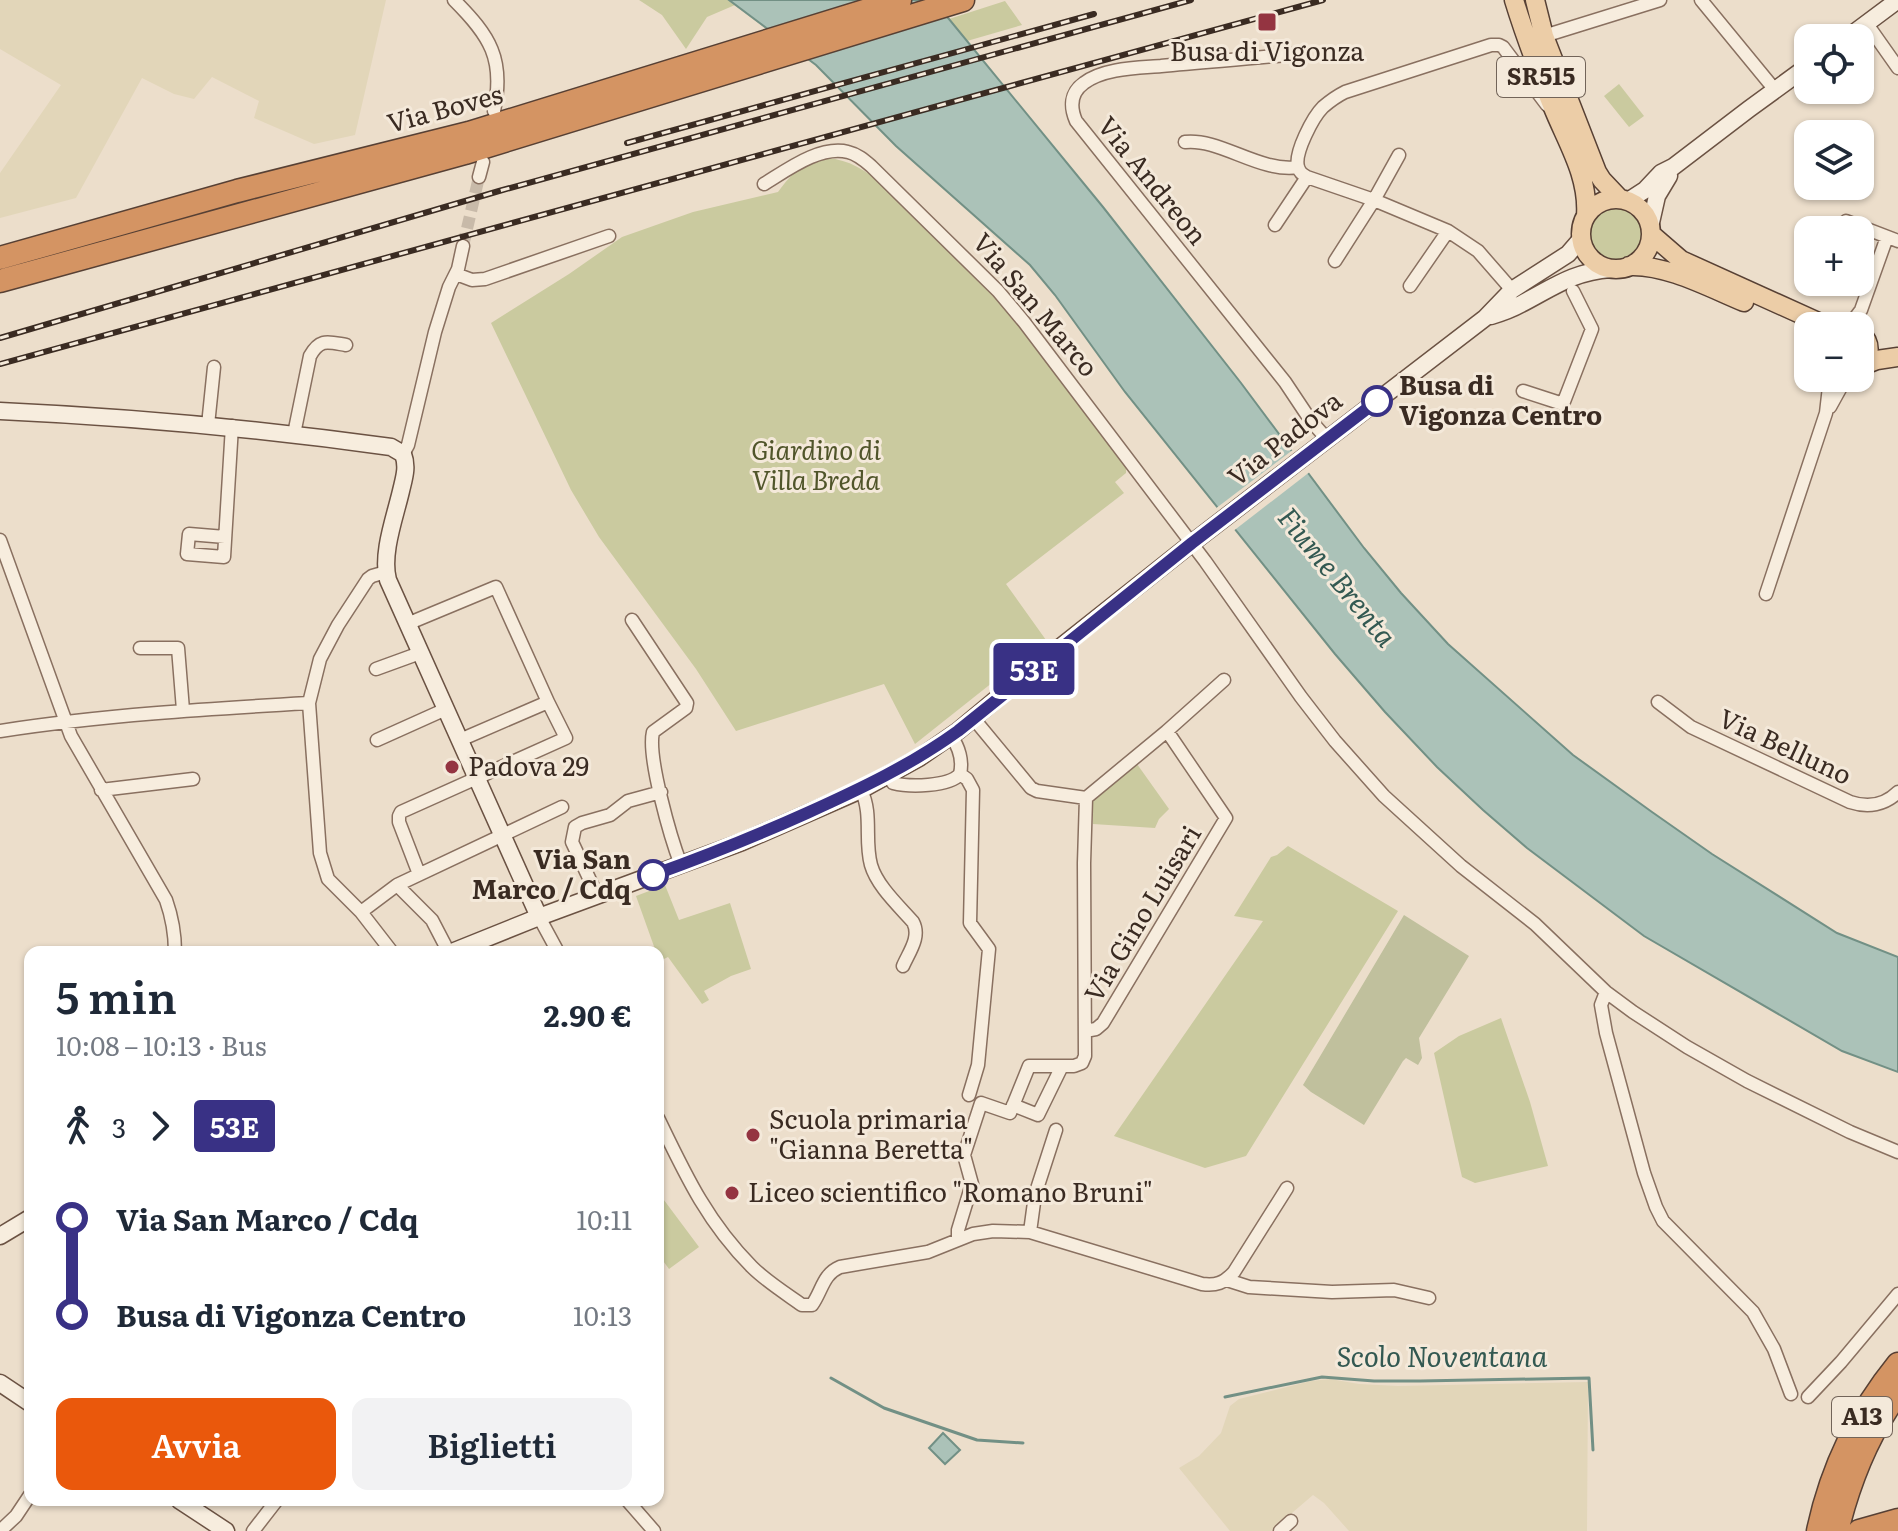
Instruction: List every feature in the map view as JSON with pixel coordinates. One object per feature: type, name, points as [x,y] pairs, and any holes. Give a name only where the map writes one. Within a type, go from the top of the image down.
[{"type":"highway","name":"Via Boves","points":[[0,281],[465,153],[706,71],[900,0]]},
{"type":"highway","name":"Via Boves","points":[[0,258],[237,191],[858,33],[963,0]]},
{"type":"highway","name":"A13","points":[[1837,1531],[1849,1440],[1879,1388],[1898,1364]]},
{"type":"highway","points":[[1843,1476],[1898,1393]]},
{"type":"highway","name":"A13","points":[[1818,1531],[1823,1510],[1843,1476]]},
{"type":"highway","points":[[1859,1531],[1896,1520]]},
{"type":"main road","name":"SR515","points":[[1514,0],[1553,109],[1580,170],[1587,202],[1586,216]]},
{"type":"main road","name":"SR515","points":[[1535,0],[1544,36],[1597,172],[1624,200]]},
{"type":"main road","points":[[1867,24],[1898,0]]},
{"type":"main road","points":[[1794,76],[1661,173],[1645,190],[1624,200],[1600,202],[1586,216],[1581,227],[1584,250],[1600,265],[1639,265],[1661,269],[1794,324]]},
{"type":"main road","points":[[1620,267],[1644,255],[1650,244],[1657,196],[1673,167]]},
{"type":"main road","points":[[1624,200],[1643,211],[1651,230],[1681,260],[1796,312]]},
{"type":"main road","name":"Via Padova","points":[[1199,538],[1321,440],[1485,318],[1512,290],[1568,254],[1581,239]]},
{"type":"main road","name":"Via Padova","points":[[1485,318],[1519,306],[1571,277],[1591,270],[1620,267]]},
{"type":"main road","points":[[1874,342],[1898,355]]},
{"type":"main road","points":[[1874,361],[1898,355]]},
{"type":"main road","points":[[0,411],[232,426],[391,447],[404,460],[386,572],[539,917]]},
{"type":"main road","points":[[454,946],[742,842],[861,790],[919,758],[974,719],[1199,538]]},
{"type":"main road","points":[[0,1236],[24,1222]]},
{"type":"main road","points":[[0,1383],[24,1399]]},
{"type":"main road","points":[[188,1506],[226,1531]]},
{"type":"street","points":[[454,0],[494,51],[498,83],[494,111]]},
{"type":"street","points":[[1544,36],[1660,0]]},
{"type":"street","points":[[1701,0],[1775,90]]},
{"type":"street","points":[[1874,34],[1898,68]]},
{"type":"street","points":[[1275,225],[1302,172],[1298,159],[1311,125],[1321,109],[1345,92],[1499,45],[1543,101],[1553,109]]},
{"type":"street","name":"Via Andreon","points":[[1302,53],[1110,73],[1081,85],[1073,96],[1071,110],[1076,121],[1285,382],[1321,440]]},
{"type":"street","points":[[1185,142],[1203,143],[1302,172],[1448,231],[1478,251],[1512,290]]},
{"type":"street","name":"Via San Marco","points":[[764,184],[805,159],[836,151],[854,154],[871,166],[1007,301],[1199,538],[1301,697],[1384,796],[1461,866],[1535,924],[1606,992],[1633,1012],[1747,1081],[1898,1152]]},
{"type":"street","points":[[1335,261],[1399,155]]},
{"type":"street","points":[[479,177],[483,162]]},
{"type":"street","points":[[1410,286],[1448,231]]},
{"type":"street","points":[[456,274],[472,280],[485,279],[609,236]]},
{"type":"street","points":[[1860,312],[1892,239]]},
{"type":"street","points":[[404,460],[444,300],[456,274],[463,246]]},
{"type":"street","points":[[1523,391],[1563,404],[1592,329],[1573,291]]},
{"type":"street","points":[[294,434],[310,356],[316,346],[326,341],[346,345]]},
{"type":"street","points":[[208,425],[214,367]]},
{"type":"street","points":[[1826,413],[1828,392]]},
{"type":"street","points":[[1766,594],[1826,413],[1838,392]]},
{"type":"street","points":[[225,537],[232,426]]},
{"type":"street","points":[[0,540],[64,721],[166,900],[172,918],[174,946]]},
{"type":"street","points":[[386,572],[368,579],[338,625],[320,659],[309,703],[320,853],[328,879],[361,912],[387,946]]},
{"type":"street","points":[[407,624],[496,587],[566,738],[407,809],[399,816],[419,874]]},
{"type":"street","points":[[635,620],[687,703],[686,708],[653,732],[652,740],[671,837],[681,865]]},
{"type":"street","points":[[140,648],[178,648],[183,710]]},
{"type":"street","points":[[376,669],[420,653]]},
{"type":"street","points":[[974,719],[1031,788],[1086,798],[1224,680]]},
{"type":"street","points":[[460,740],[548,702]]},
{"type":"street","name":"Via Belluno","points":[[1658,702],[1691,727],[1859,805],[1885,802],[1898,792]]},
{"type":"street","points":[[0,731],[64,721],[183,710],[309,703]]},
{"type":"street","points":[[377,740],[446,709]]},
{"type":"street","name":"Via Gino Luisari","points":[[1085,1031],[1096,1029],[1103,1023],[1226,818],[1167,731]]},
{"type":"street","points":[[888,775],[893,783],[912,786],[956,779],[962,770],[958,747],[951,736]]},
{"type":"street","points":[[960,774],[973,790],[970,923],[989,949],[978,1065],[969,1095]]},
{"type":"street","points":[[101,790],[193,779]]},
{"type":"street","points":[[861,790],[874,873],[917,930],[903,966]]},
{"type":"street","points":[[597,895],[572,842],[575,827],[610,815],[628,801],[661,792]]},
{"type":"street","points":[[958,1239],[972,1184],[964,1155],[981,1103],[1010,1113],[1029,1066],[1074,1066],[1082,1063],[1085,1056],[1086,798]]},
{"type":"street","points":[[361,912],[397,885],[562,807]]},
{"type":"street","points":[[397,885],[432,920],[447,946]]},
{"type":"street","points":[[539,917],[555,946]]},
{"type":"street","points":[[1606,992],[1601,1005],[1606,1033],[1656,1207],[1663,1221],[1753,1312],[1774,1349],[1791,1394]]},
{"type":"street","points":[[1013,1105],[1038,1115],[1062,1066]]},
{"type":"street","points":[[664,1130],[699,1201],[718,1228],[753,1269],[802,1305],[812,1305],[826,1277],[840,1267],[928,1252],[973,1234],[993,1231],[1030,1232],[1211,1285],[1227,1280],[1234,1272],[1287,1188]]},
{"type":"street","points":[[1030,1232],[1037,1185],[1056,1130]]},
{"type":"street","points":[[1227,1280],[1249,1287],[1332,1292],[1394,1290],[1429,1298]]},
{"type":"street","points":[[1808,1397],[1898,1294]]},
{"type":"street","points":[[0,1531],[24,1504]]},
{"type":"street","points":[[253,1531],[272,1506]]},
{"type":"street","points":[[632,1506],[654,1531]]},
{"type":"street","points":[[1280,1531],[1291,1521]]},
{"type":"shaded area","points":[[0,0],[386,0],[355,135],[314,144],[254,118],[259,101],[212,77],[194,99],[174,94],[142,78],[76,198],[0,218],[0,173],[61,85],[0,49]]},
{"type":"shaded area","points":[[1330,1379],[1398,1386],[1588,1382],[1587,1531],[1349,1531],[1313,1495],[1271,1531],[1230,1531],[1179,1468],[1199,1456],[1221,1433],[1230,1406],[1239,1399]]},
{"type":"green space","points":[[639,0],[729,0],[735,5],[707,17],[686,49],[662,15]]},
{"type":"green space","points":[[1005,1],[1022,25],[967,41],[949,19]]},
{"type":"green space","points":[[1619,84],[1644,116],[1629,127],[1604,96]]},
{"type":"green space","name":"Giardino di Villa Breda","points":[[827,158],[850,163],[882,183],[998,298],[1126,467],[1126,473],[1115,482],[1124,493],[1006,584],[1046,640],[915,744],[884,684],[736,731],[696,669],[599,537],[571,490],[491,323],[622,237],[693,212],[778,192],[798,169]]},
{"type":"green space","points":[[1617,203],[1628,205],[1637,212],[1644,221],[1644,243],[1637,252],[1628,259],[1617,261],[1606,259],[1597,252],[1590,243],[1588,232],[1590,221],[1597,212],[1606,205]]},
{"type":"green space","points":[[1137,764],[1169,809],[1155,828],[1093,824],[1093,801]]},
{"type":"green space","points":[[1288,846],[1398,911],[1246,1156],[1205,1168],[1114,1136],[1263,921],[1234,916],[1271,857]]},
{"type":"green space","points":[[665,885],[679,920],[730,903],[751,969],[704,991],[709,1000],[702,1004],[668,957],[664,959],[664,946],[654,946],[636,896]]},
{"type":"green space","points":[[1404,915],[1469,956],[1419,1038],[1422,1058],[1418,1065],[1406,1058],[1403,1061],[1364,1125],[1303,1085]]},
{"type":"green space","points":[[1501,1018],[1548,1166],[1475,1183],[1462,1177],[1434,1053],[1459,1036]]},
{"type":"green space","points":[[664,1200],[699,1247],[669,1269],[664,1262]]},
{"type":"water","name":"Fiume Brenta","points":[[729,0],[929,0],[949,19],[1103,207],[1241,383],[1364,548],[1448,644],[1573,755],[1712,854],[1837,933],[1898,957],[1898,1072],[1842,1051],[1644,936],[1527,848],[1483,810],[1437,767],[1335,654],[1125,392],[1030,265],[896,146],[816,65]]},
{"type":"water","points":[[943,1433],[960,1450],[945,1464],[929,1448]]},
{"type":"pier","points":[[1294,449],[1311,471],[1232,532],[1215,509]]},
{"type":"waterway","name":"Scolo Noventana","points":[[1225,1397],[1322,1377],[1374,1381],[1589,1378],[1593,1450]]},
{"type":"waterway","name":"Scolo Noventana","points":[[831,1378],[884,1408],[977,1440],[1023,1443]]},
{"type":"tunnel","points":[[463,246],[479,177]]},
{"type":"railway","points":[[0,338],[499,191],[1191,0]]},
{"type":"railway","points":[[0,364],[1323,0]]},
{"type":"railway","points":[[627,143],[1094,14]]},
{"type":"bus line","name":"53E","points":[[653,875],[742,842],[861,790],[919,758],[958,731],[1192,543],[1377,401]]},
{"type":"place","name":"Busa di Vigonza","points":[[1267,22]]},
{"type":"place","name":"Busa di Vigonza Centro","points":[[1377,401]]},
{"type":"place","name":"Padova 29","points":[[452,767]]},
{"type":"place","name":"Via San Marco / Cdq","points":[[653,875]]},
{"type":"place","name":"Scuola primaria \"Gianna Beretta\"","points":[[753,1135]]},
{"type":"place","name":"Liceo scientifico \"Romano Bruni\"","points":[[732,1193]]}]
